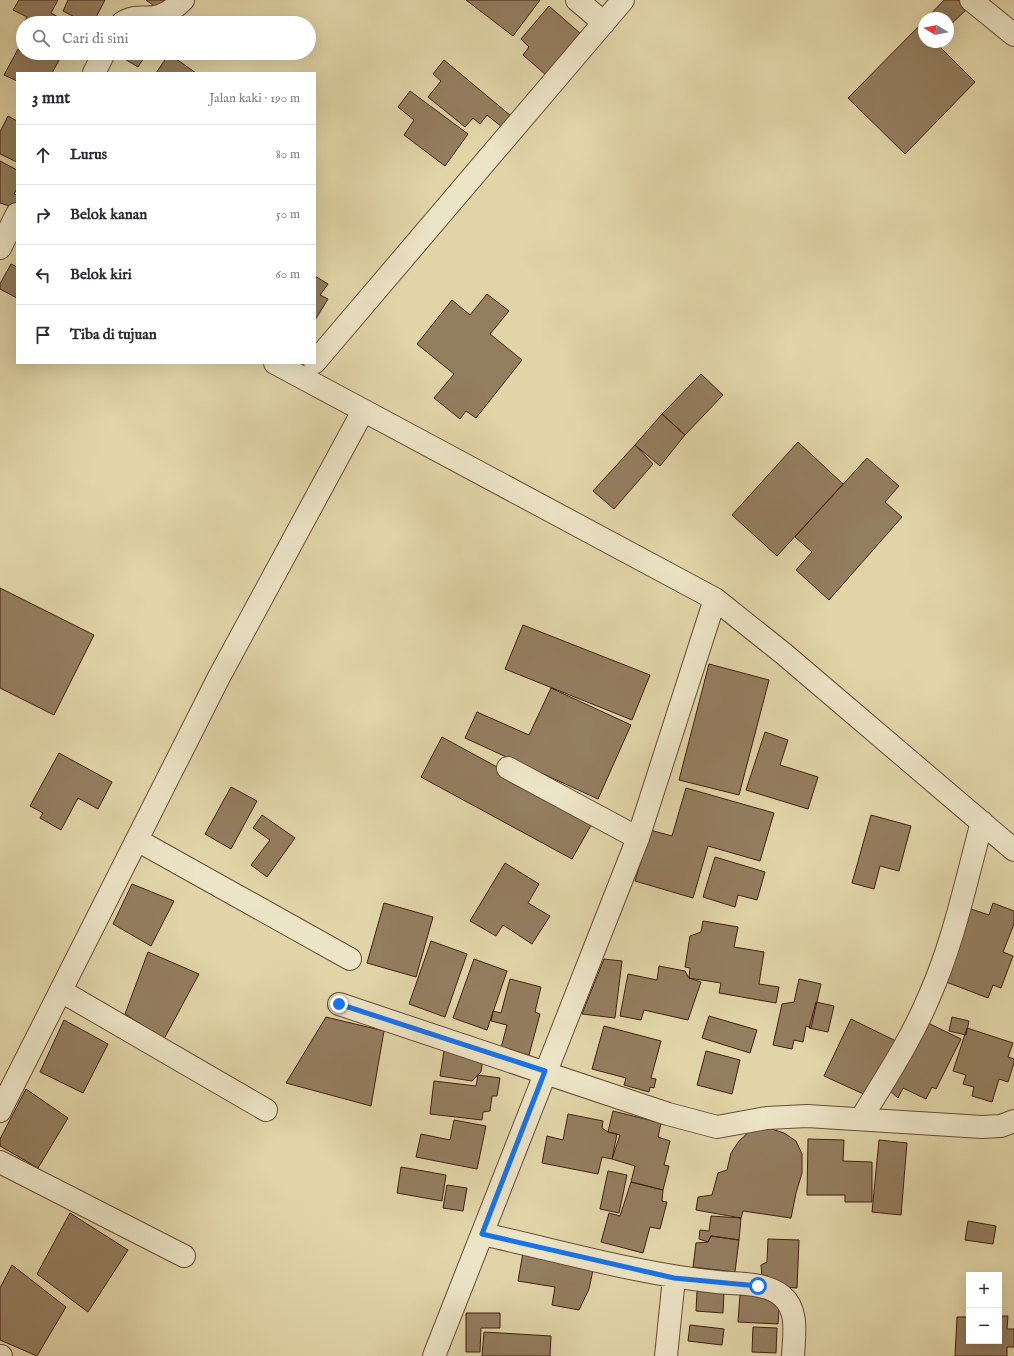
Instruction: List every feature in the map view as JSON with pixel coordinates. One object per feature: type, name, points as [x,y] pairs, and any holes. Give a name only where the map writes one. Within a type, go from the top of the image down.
[{"type":"street","points":[[159,16],[173,9],[183,0]]},
{"type":"street","points":[[577,0],[604,23]]},
{"type":"street","points":[[316,360],[623,0]]},
{"type":"street","points":[[971,0],[1014,35]]},
{"type":"street","points":[[94,72],[100,60]]},
{"type":"street","points":[[0,248],[12,218]]},
{"type":"street","points":[[283,364],[310,367],[355,426],[715,599],[784,654],[1014,850]]},
{"type":"street","points":[[0,1111],[220,677],[355,426]]},
{"type":"street","points":[[434,1356],[638,838],[715,599]]},
{"type":"street","points":[[508,768],[638,838]]},
{"type":"street","points":[[860,1119],[907,1042],[929,997],[953,934],[982,822]]},
{"type":"street","points":[[137,840],[350,959]]},
{"type":"street","points":[[61,991],[266,1110]]},
{"type":"street","points":[[339,1004],[545,1071],[668,1114],[717,1127],[767,1118],[807,1116],[982,1127],[1001,1126],[1014,1121]]},
{"type":"street","points":[[0,1162],[184,1256]]},
{"type":"street","points":[[482,1234],[674,1278],[758,1286],[773,1290],[782,1296],[789,1304],[794,1316],[793,1356]]},
{"type":"street","points":[[666,1356],[674,1278]]},
{"type":"building","points":[[19,0],[58,0],[51,13],[56,16],[25,16],[13,10]]},
{"type":"building","points":[[68,0],[105,0],[97,16],[73,16],[63,11]]},
{"type":"building","points":[[146,0],[165,0],[158,9]]},
{"type":"building","points":[[466,0],[540,0],[513,36]]},
{"type":"building","points":[[944,0],[958,0],[967,9],[954,21],[954,12],[933,12]]},
{"type":"building","points":[[549,6],[581,34],[546,75],[523,55],[529,47],[521,39]]},
{"type":"building","points":[[918,27],[918,48],[941,48],[975,82],[905,154],[848,98]]},
{"type":"building","points":[[16,53],[16,60],[59,60],[53,72],[16,72],[16,81],[4,75]]},
{"type":"building","points":[[126,60],[142,60],[138,67]]},
{"type":"building","points":[[165,60],[178,60],[195,72],[157,72]]},
{"type":"building","points":[[444,60],[511,116],[502,127],[487,115],[480,124],[473,118],[465,127],[428,97],[441,81],[433,74]]},
{"type":"building","points":[[410,91],[468,134],[445,166],[404,135],[414,120],[398,107]]},
{"type":"building","points":[[8,116],[16,120],[16,162],[0,154],[0,132]]},
{"type":"building","points":[[0,161],[16,169],[16,190],[14,194],[16,195],[16,208],[0,203]]},
{"type":"building","points":[[11,264],[16,266],[16,297],[0,289],[0,284]]},
{"type":"building","points":[[316,277],[328,284],[320,295],[328,299],[316,318]]},
{"type":"building","points":[[487,294],[509,311],[490,334],[522,360],[476,418],[466,411],[460,419],[434,398],[454,374],[417,344],[452,300],[470,315]]},
{"type":"building","points":[[701,374],[723,395],[685,435],[662,414]]},
{"type":"building","points":[[662,414],[685,435],[660,466],[635,445]]},
{"type":"building","points":[[798,442],[843,484],[777,556],[732,515]]},
{"type":"building","points":[[635,445],[653,464],[614,509],[593,491]]},
{"type":"building","points":[[867,458],[899,486],[885,502],[902,517],[829,600],[796,570],[812,552],[795,537]]},
{"type":"building","points":[[0,588],[94,635],[54,715],[0,688]]},
{"type":"building","points":[[523,625],[650,675],[632,720],[505,669]]},
{"type":"building","points":[[709,664],[769,680],[739,795],[679,780]]},
{"type":"building","points":[[551,688],[631,725],[598,799],[465,738],[477,712],[529,735]]},
{"type":"building","points":[[765,732],[788,740],[780,765],[818,777],[808,809],[746,790]]},
{"type":"building","points":[[442,737],[594,820],[572,859],[421,777]]},
{"type":"building","points":[[59,753],[112,782],[98,809],[78,798],[61,830],[40,818],[43,813],[30,806]]},
{"type":"building","points":[[231,787],[257,801],[231,849],[205,834]]},
{"type":"building","points":[[686,788],[774,813],[760,861],[708,846],[693,898],[635,881],[650,830],[672,836]]},
{"type":"building","points":[[262,815],[295,838],[267,877],[251,865],[270,840],[253,828]]},
{"type":"building","points":[[871,815],[911,826],[899,871],[880,866],[874,889],[852,883]]},
{"type":"building","points":[[715,857],[765,872],[757,900],[738,895],[735,907],[703,897]]},
{"type":"building","points":[[505,863],[539,884],[528,903],[550,916],[532,944],[503,925],[496,936],[470,921]]},
{"type":"building","points":[[132,884],[174,901],[151,946],[113,924]]},
{"type":"building","points":[[384,903],[433,917],[416,977],[367,963]]},
{"type":"building","points":[[993,903],[1014,911],[1014,924],[1003,952],[1013,956],[1001,988],[993,985],[988,998],[941,980],[968,908],[989,915]]},
{"type":"building","points":[[703,921],[738,927],[734,947],[764,952],[759,984],[779,987],[776,1003],[719,993],[721,983],[689,978],[690,968],[685,967],[690,936],[701,932]]},
{"type":"building","points":[[431,941],[467,954],[445,1017],[409,1004]]},
{"type":"building","points":[[148,952],[199,974],[164,1039],[125,1014]]},
{"type":"building","points":[[474,959],[507,971],[487,1030],[453,1018]]},
{"type":"building","points":[[604,959],[622,961],[615,1018],[582,1014]]},
{"type":"building","points":[[659,966],[685,971],[689,978],[701,982],[688,1020],[644,1010],[641,1020],[620,1016],[628,974],[657,980]]},
{"type":"building","points":[[510,979],[541,987],[535,1012],[540,1014],[529,1055],[501,1048],[507,1025],[491,1021],[493,1011],[501,1013]]},
{"type":"building","points":[[799,979],[821,984],[811,1028],[806,1026],[803,1042],[794,1040],[792,1049],[773,1045],[782,1004],[794,1002]]},
{"type":"building","points":[[816,1002],[834,1006],[828,1032],[809,1028]]},
{"type":"building","points":[[709,1016],[757,1030],[750,1053],[702,1038]]},
{"type":"building","points":[[326,1017],[384,1031],[371,1106],[286,1083]]},
{"type":"building","points":[[952,1017],[969,1021],[966,1035],[949,1031]]},
{"type":"building","points":[[851,1019],[896,1041],[870,1097],[824,1076]]},
{"type":"building","points":[[64,1020],[108,1044],[83,1093],[40,1072]]},
{"type":"building","points":[[926,1022],[961,1039],[936,1089],[932,1087],[926,1099],[903,1088],[898,1098],[888,1089]]},
{"type":"building","points":[[604,1026],[661,1041],[651,1078],[656,1079],[654,1088],[650,1087],[649,1092],[624,1085],[626,1078],[592,1069]]},
{"type":"building","points":[[967,1028],[1013,1043],[1008,1057],[1014,1059],[1014,1063],[1008,1082],[999,1079],[992,1102],[972,1096],[974,1087],[963,1084],[966,1075],[953,1071]]},
{"type":"building","points":[[444,1051],[483,1057],[481,1072],[472,1081],[440,1076]]},
{"type":"building","points":[[706,1051],[740,1060],[732,1094],[697,1085]]},
{"type":"building","points":[[478,1075],[500,1078],[497,1096],[492,1096],[490,1111],[483,1112],[482,1120],[430,1114],[434,1081],[476,1086]]},
{"type":"building","points":[[26,1089],[68,1118],[38,1168],[0,1146],[0,1139]]},
{"type":"building","points":[[613,1111],[661,1123],[658,1137],[670,1141],[664,1165],[669,1166],[663,1190],[631,1182],[635,1166],[612,1159],[620,1135],[608,1132]]},
{"type":"building","points":[[568,1114],[603,1121],[602,1128],[608,1132],[617,1134],[612,1159],[602,1157],[598,1174],[542,1163],[547,1136],[563,1140]]},
{"type":"building","points":[[454,1120],[486,1126],[477,1169],[416,1157],[421,1134],[450,1140]]},
{"type":"building","points":[[769,1128],[784,1133],[796,1141],[802,1154],[802,1173],[791,1218],[743,1211],[741,1218],[696,1210],[698,1197],[712,1195],[718,1173],[727,1170],[731,1153],[739,1141],[752,1129]]},
{"type":"building","points":[[808,1139],[844,1140],[843,1161],[872,1162],[872,1202],[845,1202],[845,1195],[807,1195]]},
{"type":"building","points":[[879,1140],[907,1143],[901,1215],[872,1212]]},
{"type":"building","points":[[401,1167],[446,1175],[442,1201],[397,1193]]},
{"type":"building","points":[[608,1171],[627,1175],[619,1213],[600,1209]]},
{"type":"building","points":[[631,1182],[663,1190],[662,1201],[667,1202],[660,1229],[650,1227],[643,1253],[601,1242],[609,1213],[620,1216]]},
{"type":"building","points":[[447,1185],[467,1188],[463,1211],[443,1208]]},
{"type":"building","points":[[70,1213],[128,1250],[88,1312],[37,1274]]},
{"type":"building","points":[[711,1216],[741,1218],[739,1240],[711,1236],[708,1242],[699,1239],[700,1230],[709,1231]]},
{"type":"building","points":[[968,1221],[996,1226],[993,1244],[965,1240]]},
{"type":"building","points":[[711,1236],[739,1240],[735,1272],[693,1267],[696,1243],[708,1242]]},
{"type":"building","points":[[768,1239],[799,1240],[797,1288],[783,1287],[768,1283],[768,1276],[762,1276],[761,1265],[767,1262]]},
{"type":"building","points":[[524,1247],[593,1270],[589,1289],[579,1310],[552,1305],[555,1287],[518,1281]]},
{"type":"building","points":[[12,1265],[66,1307],[37,1356],[0,1340],[0,1288]]},
{"type":"building","points":[[697,1291],[724,1292],[723,1313],[696,1311]]},
{"type":"building","points":[[740,1295],[780,1297],[778,1324],[738,1322]]},
{"type":"building","points":[[466,1313],[500,1313],[500,1328],[481,1328],[480,1352],[466,1352]]},
{"type":"building","points":[[1002,1316],[1008,1316],[1007,1329],[1014,1329],[1014,1347],[1007,1347],[1007,1356],[955,1356],[957,1317],[966,1317],[966,1344],[1002,1344]]},
{"type":"building","points":[[690,1325],[724,1329],[722,1345],[688,1341]]},
{"type":"building","points":[[753,1327],[777,1328],[776,1353],[752,1352]]},
{"type":"building","points":[[484,1332],[551,1336],[550,1356],[482,1356]]},
{"type":"route","points":[[339,1004],[545,1071],[482,1234],[674,1278],[758,1286]]}]
